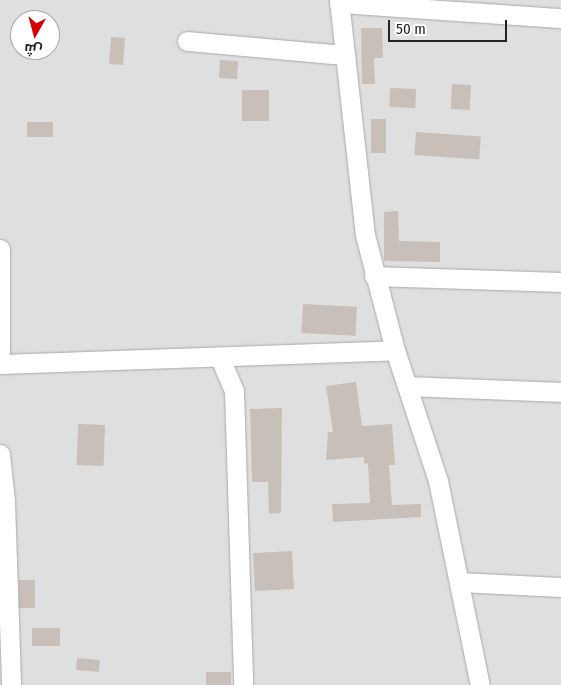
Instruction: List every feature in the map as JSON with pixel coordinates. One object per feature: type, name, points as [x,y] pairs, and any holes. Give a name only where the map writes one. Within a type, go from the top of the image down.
[{"type":"street","points":[[480,685],[438,481],[395,350],[374,276],[365,235],[339,1],[561,18]]},
{"type":"street","points":[[188,41],[345,55]]},
{"type":"street","points":[[0,248],[0,352]]},
{"type":"street","points":[[374,276],[561,282]]},
{"type":"street","points":[[0,364],[220,358],[395,350]]},
{"type":"street","points":[[220,358],[234,391],[243,685]]},
{"type":"street","points":[[408,386],[561,392]]},
{"type":"street","points":[[0,454],[11,685]]},
{"type":"street","points":[[459,582],[561,587]]},
{"type":"shaded area","points":[[0,0],[561,0],[561,685],[0,685]]},
{"type":"building","points":[[361,28],[382,28],[383,58],[374,58],[375,84],[362,84]]},
{"type":"building","points":[[111,37],[125,38],[123,65],[109,64]]},
{"type":"building","points":[[220,60],[238,61],[237,79],[219,78]]},
{"type":"building","points":[[452,84],[471,85],[470,110],[451,109]]},
{"type":"building","points":[[390,88],[416,89],[415,108],[389,107]]},
{"type":"building","points":[[242,90],[269,90],[269,121],[242,121]]},
{"type":"building","points":[[371,119],[386,119],[386,153],[371,153]]},
{"type":"building","points":[[27,122],[53,122],[53,137],[27,137]]},
{"type":"building","points":[[416,132],[481,137],[479,159],[414,155]]},
{"type":"building","points":[[398,211],[399,241],[440,242],[440,262],[384,261],[384,212]]},
{"type":"building","points":[[303,304],[357,307],[355,336],[301,333]]},
{"type":"building","points":[[356,382],[362,426],[392,424],[395,465],[389,465],[392,505],[421,504],[421,517],[333,522],[332,504],[370,503],[368,463],[364,464],[364,457],[326,460],[328,432],[333,432],[326,386]]},
{"type":"building","points":[[282,408],[281,513],[269,514],[268,482],[252,482],[250,409]]},
{"type":"building","points":[[78,424],[105,425],[104,466],[77,465]]},
{"type":"building","points":[[292,551],[294,589],[255,591],[253,553]]},
{"type":"building","points":[[19,580],[35,580],[35,608],[19,608]]},
{"type":"building","points":[[32,628],[60,628],[60,646],[32,646]]},
{"type":"building","points":[[77,658],[100,660],[99,672],[76,670]]},
{"type":"building","points":[[206,672],[231,672],[231,685],[206,685]]}]
